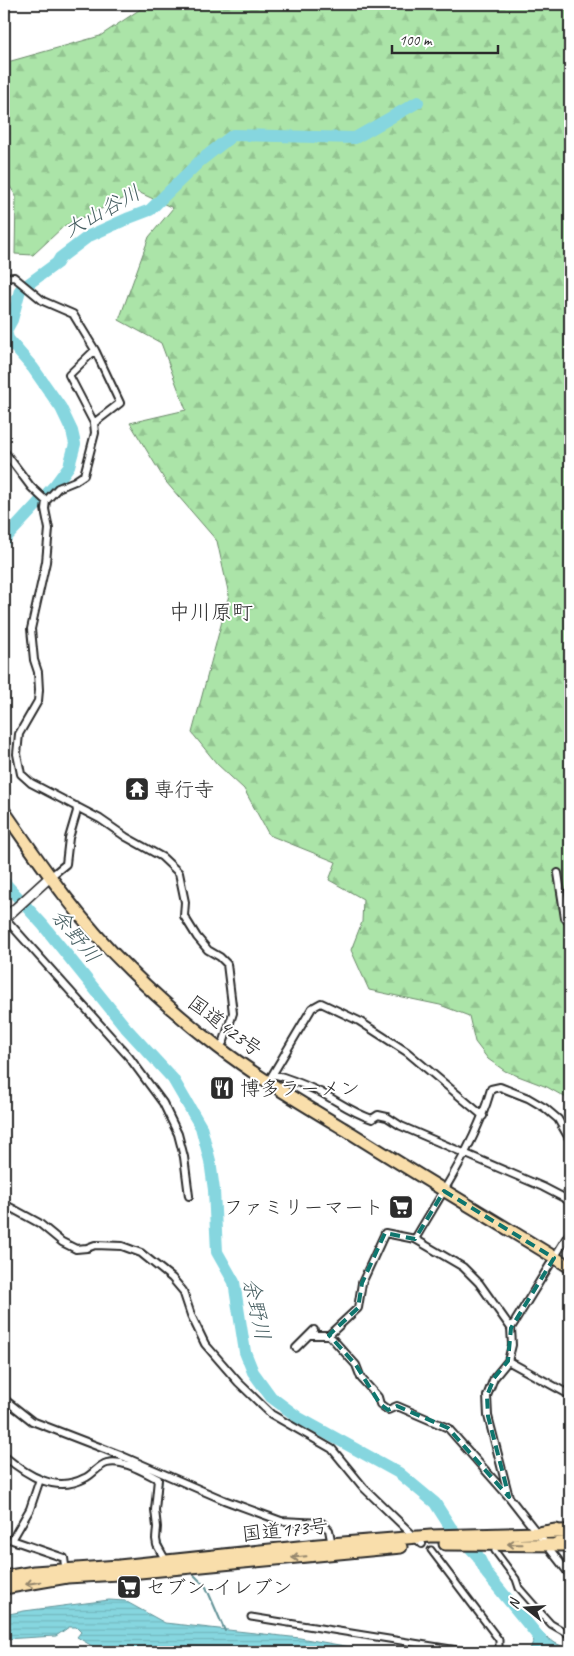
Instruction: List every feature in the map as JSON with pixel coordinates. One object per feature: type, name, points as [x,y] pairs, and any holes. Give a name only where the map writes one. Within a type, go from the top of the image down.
[{"type":"highway","name":"国道423号","points":[[4,810],[46,880],[128,969],[156,996],[219,1048],[270,1078],[444,1191],[570,1267]]},
{"type":"highway","name":"国道423号","points":[[554,1258],[570,1274]]},
{"type":"highway","points":[[547,1539],[570,1529]]},
{"type":"highway","name":"国道173号","points":[[4,1588],[66,1573],[166,1561],[482,1539],[547,1539]]},
{"type":"highway","points":[[547,1539],[570,1544]]},
{"type":"highway","name":"国道173号","points":[[4,1577],[34,1572],[119,1574],[332,1549]]},
{"type":"street","points":[[4,278],[14,277],[43,301],[73,314],[95,350],[120,403],[94,423]]},
{"type":"street","points":[[95,350],[70,375],[94,423],[96,433],[84,475],[58,488],[46,501],[45,509],[49,529],[46,562],[31,629],[34,660],[38,672],[38,701],[19,734],[17,754],[21,774],[31,783],[76,806],[162,856],[179,873],[185,902],[184,916],[208,950],[220,957],[226,964],[233,1013],[224,1041],[219,1048]]},
{"type":"street","points":[[4,451],[32,487],[46,501]]},
{"type":"street","points":[[76,806],[77,811],[68,838],[66,864],[5,917],[129,1057],[163,1103],[178,1134],[184,1157],[189,1196]]},
{"type":"street","points":[[558,873],[565,918],[570,922]]},
{"type":"street","points":[[270,1078],[312,1008],[321,1002],[359,1021],[407,1052],[483,1116]]},
{"type":"street","points":[[270,1078],[285,1077],[319,1092],[361,1115],[372,1118],[378,1115],[387,1117],[401,1126],[544,1187],[570,1201]]},
{"type":"street","points":[[414,1239],[444,1191],[483,1116],[491,1089],[500,1087],[528,1098],[545,1108],[558,1119],[570,1140]]},
{"type":"street","points":[[4,1204],[39,1222],[62,1242],[76,1249],[94,1245],[122,1246],[141,1253],[172,1278],[183,1291],[205,1344],[238,1382],[271,1414],[332,1449],[364,1488],[427,1543],[499,1640],[499,1649],[495,1652]]},
{"type":"street","points":[[329,1334],[358,1308],[362,1283],[385,1232],[414,1239],[463,1267],[479,1283],[511,1328],[512,1345],[508,1361],[494,1378],[487,1396],[488,1416],[509,1497]]},
{"type":"street","points":[[511,1328],[570,1232]]},
{"type":"street","points":[[296,1348],[312,1332],[329,1334],[356,1365],[361,1378],[378,1397],[380,1404],[388,1410],[397,1406],[448,1428],[547,1539],[570,1575]]},
{"type":"street","points":[[508,1361],[570,1396]]},
{"type":"street","points":[[4,1399],[32,1421],[120,1455],[224,1500],[281,1521],[322,1523],[329,1530],[332,1549]]},
{"type":"street","points":[[117,1462],[120,1455]]},
{"type":"street","points":[[4,1456],[18,1468],[54,1484],[68,1484],[84,1479],[105,1463],[117,1462],[158,1479],[155,1510],[156,1539],[157,1545],[166,1561]]},
{"type":"street","points":[[40,1479],[30,1509],[12,1540],[64,1558],[66,1573]]},
{"type":"street","points":[[495,1551],[516,1579],[519,1588],[535,1607],[551,1624],[570,1635]]},
{"type":"street","points":[[251,1617],[470,1652]]},
{"type":"highlighted area","points":[[444,1191],[554,1258],[511,1328],[508,1361],[494,1378],[487,1396],[488,1416],[509,1497],[448,1428],[397,1406],[388,1410],[380,1404],[356,1365],[329,1335],[358,1308],[362,1283],[385,1233],[415,1239]]},
{"type":"green space","points":[[148,4],[570,4],[570,1100],[547,1087],[505,1071],[488,1059],[475,1042],[469,1016],[440,1005],[369,990],[351,950],[362,922],[363,899],[329,880],[336,862],[269,835],[244,789],[217,764],[192,733],[229,595],[217,541],[166,482],[130,423],[186,410],[161,343],[119,320],[149,237],[173,208],[138,192],[64,226],[33,255],[15,254],[16,196],[4,177],[4,63],[100,36]]},
{"type":"water","points":[[109,1600],[125,1601],[165,1623],[300,1638],[378,1652],[102,1652],[77,1637],[81,1632],[76,1627],[69,1627],[56,1636],[4,1639],[4,1615]]},
{"type":"water","points":[[543,1634],[555,1643],[570,1650],[570,1652],[529,1652],[534,1639]]},
{"type":"waterway","name":"大山谷川","points":[[4,540],[55,485],[69,466],[75,444],[72,431],[61,408],[33,368],[8,339],[6,331],[12,320],[20,290],[57,263],[60,258],[89,236],[150,210],[200,161],[233,135],[355,138],[418,102]]},
{"type":"waterway","name":"余野川","points":[[4,882],[43,925],[126,1028],[173,1079],[201,1127],[210,1161],[214,1190],[217,1252],[234,1282],[245,1352],[253,1372],[271,1397],[299,1418],[399,1473],[435,1503],[451,1528],[478,1556],[487,1574],[551,1652]]},
{"type":"waterway","points":[[100,1463],[109,1459],[126,1461]]},
{"type":"waterway","points":[[26,1469],[47,1478]]},
{"type":"waterway","points":[[159,1503],[161,1476]]},
{"type":"waterway","points":[[160,1522],[160,1541],[164,1550]]},
{"type":"waterway","points":[[194,1575],[206,1587],[225,1631]]},
{"type":"place","name":"専行寺","points":[[137,789]]},
{"type":"place","name":"博多ラーメン","points":[[222,1088]]},
{"type":"place","name":"ファミリーマート","points":[[401,1207]]},
{"type":"place","name":"セブン-イレブン","points":[[129,1587]]},
{"type":"district","name":"中川原町","points":[[211,612]]}]
